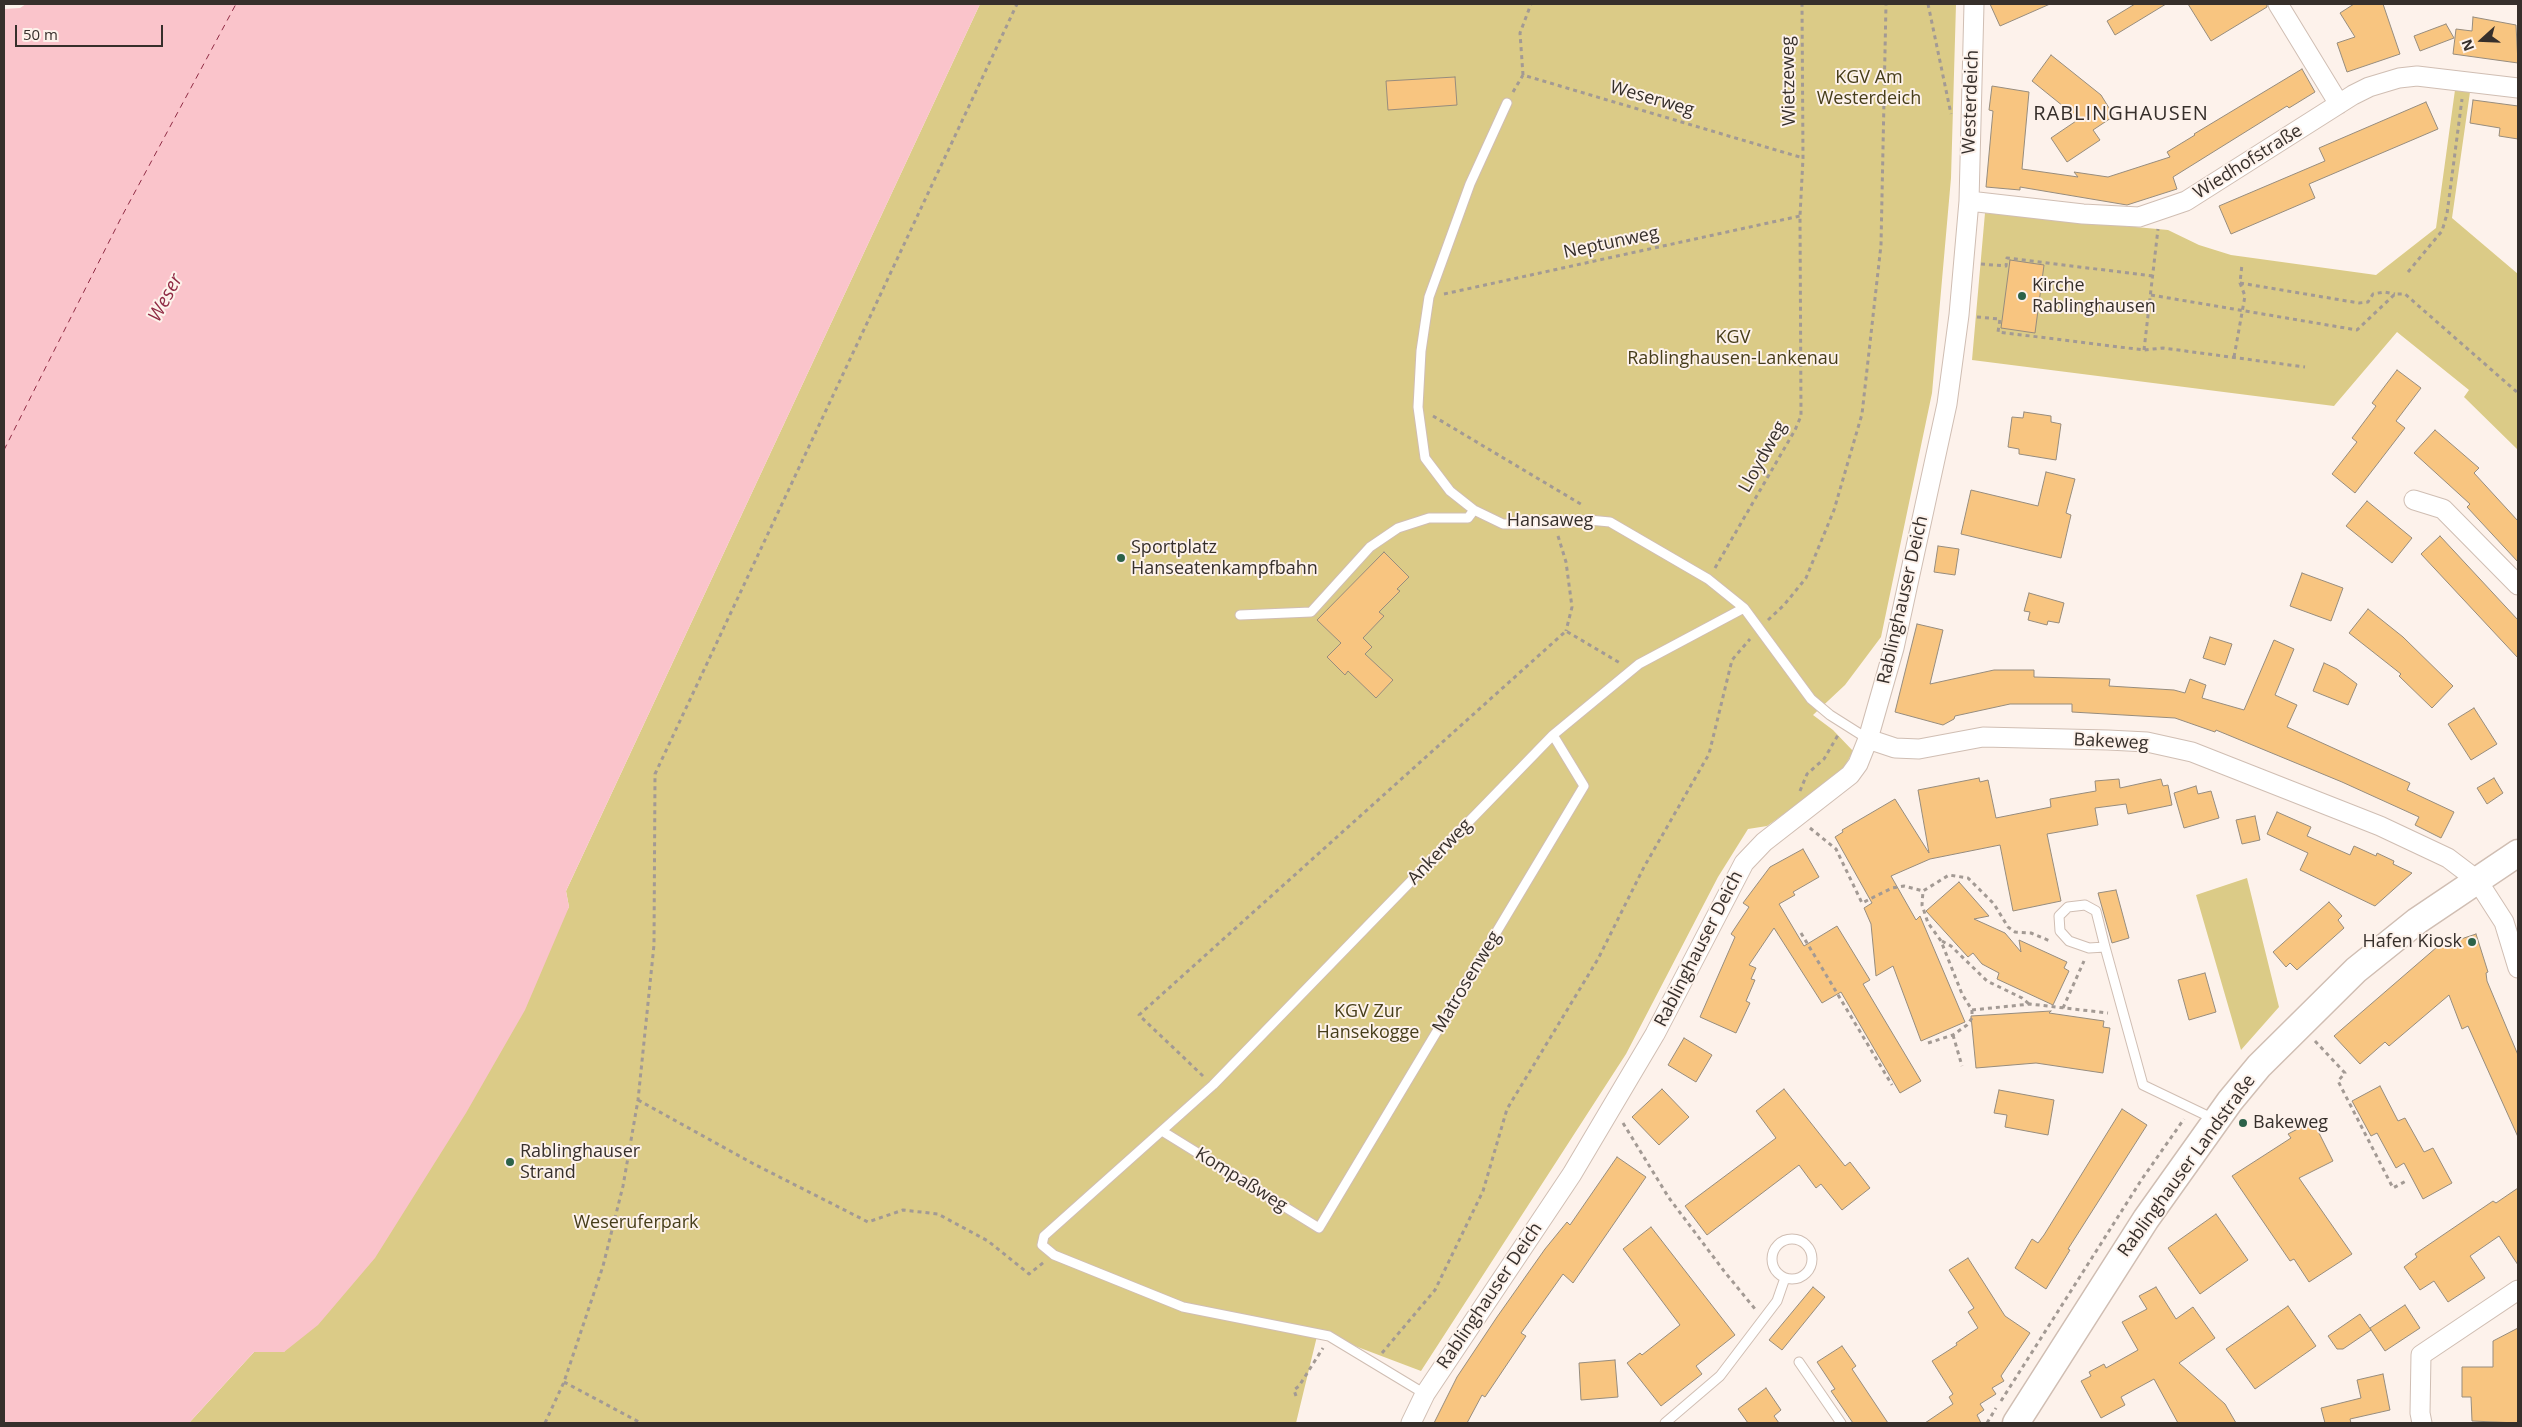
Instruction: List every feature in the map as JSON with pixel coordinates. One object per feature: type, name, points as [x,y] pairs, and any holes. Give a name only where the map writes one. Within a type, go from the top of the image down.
[{"type":"street","name":"Westerdeich","points":[[1969,200],[1974,4]]},
{"type":"street","points":[[2278,4],[2339,104]]},
{"type":"street","name":"Wiedhofstraße","points":[[1969,200],[2083,214],[2139,217],[2186,201],[2369,87],[2399,78],[2433,77],[2518,88]]},
{"type":"street","name":"Rablinghauser Deich","points":[[1411,1423],[1425,1394],[1572,1174],[1687,975],[1744,863],[1764,842],[1850,775],[1858,764],[1868,739],[1894,648],[1947,404],[1959,315],[1969,200]]},
{"type":"street","points":[[2414,500],[2443,508],[2475,539],[2518,586]]},
{"type":"street","name":"Bakeweg","points":[[1868,739],[1895,748],[1919,749],[1982,737],[2108,740],[2147,742],[2192,752],[2380,826],[2448,858],[2477,880]]},
{"type":"street","name":"Rablinghauser Landstraße","points":[[2016,1423],[2146,1219],[2216,1120],[2259,1066],[2356,970],[2417,921],[2518,853]]},
{"type":"street","points":[[2477,880],[2504,922],[2518,968]]},
{"type":"street","points":[[2422,1423],[2420,1413],[2420,1355],[2518,1290]]},
{"type":"lane","name":"Hansaweg","points":[[1507,103],[1470,184],[1428,297],[1421,351],[1418,407],[1425,458],[1450,491],[1474,510],[1503,524],[1555,524],[1589,520],[1610,522],[1708,579],[1744,608],[1811,699],[1868,739]]},
{"type":"lane","points":[[1240,615],[1311,612],[1370,548],[1398,528],[1428,518],[1468,518],[1474,510]]},
{"type":"lane","name":"Ankerweg","points":[[1054,1255],[1042,1245],[1044,1236],[1212,1085],[1553,735],[1639,664],[1744,608]]},
{"type":"lane","name":"Matrosenweg","points":[[1319,1228],[1584,786],[1553,735]]},
{"type":"lane","points":[[2105,947],[2089,948],[2069,941],[2060,931],[2059,916],[2068,907],[2084,905],[2096,911],[2143,1085],[2216,1120]]},
{"type":"lane","name":"Kompaßweg","points":[[1162,1131],[1319,1228]]},
{"type":"lane","points":[[1795,1239],[1802,1241],[1811,1253],[1810,1268],[1799,1278],[1785,1278],[1774,1269],[1772,1254],[1780,1242],[1795,1239]]},
{"type":"lane","points":[[1054,1255],[1184,1307],[1330,1336],[1425,1394]]},
{"type":"lane","points":[[1665,1423],[1720,1376],[1765,1320],[1777,1301],[1785,1278]]},
{"type":"lane","points":[[1799,1362],[1841,1423]]},
{"type":"path","points":[[545,1423],[564,1382],[603,1266],[623,1186],[638,1100],[654,945],[655,774],[1017,4]]},
{"type":"path","points":[[1507,103],[1523,75],[1520,33],[1531,4]]},
{"type":"path","name":"Wietzeweg","points":[[1802,4],[1804,158]]},
{"type":"path","points":[[1373,1363],[1436,1290],[1483,1191],[1507,1109],[1598,959],[1644,867],[1709,754],[1732,660],[1759,628],[1784,605],[1806,578],[1834,510],[1862,414],[1881,245],[1886,4]]},
{"type":"path","points":[[1928,4],[1951,116]]},
{"type":"path","name":"Weserweg","points":[[1523,75],[1804,158]]},
{"type":"path","points":[[2408,272],[2442,231],[2447,214],[2464,80]]},
{"type":"path","name":"Lloydweg","points":[[1708,579],[1790,439],[1801,416],[1800,216],[1804,158]]},
{"type":"path","points":[[2144,350],[2158,231],[2156,211]]},
{"type":"path","name":"Neptunweg","points":[[1428,297],[1800,216]]},
{"type":"path","points":[[1984,264],[2006,266],[2007,258],[2153,276]]},
{"type":"path","points":[[2234,357],[2245,296],[2240,283],[2242,264]]},
{"type":"path","points":[[2240,283],[2359,303],[2368,302],[2373,294],[2384,292],[2405,294],[2518,393]]},
{"type":"path","points":[[2151,295],[2357,330],[2395,294]]},
{"type":"path","points":[[1980,317],[2000,318],[1998,332],[2144,350],[2163,348],[2305,367]]},
{"type":"path","points":[[1418,407],[1610,522]]},
{"type":"path","points":[[1212,1085],[1139,1015],[1566,631],[1572,607],[1566,562],[1555,524]]},
{"type":"path","points":[[1566,631],[1619,663],[1639,664]]},
{"type":"path","points":[[1804,811],[1800,788],[1803,779],[1824,758],[1845,724]]},
{"type":"path","points":[[1814,832],[1836,849],[1862,903],[1892,888],[1904,886],[1923,891]]},
{"type":"path","points":[[1928,1043],[1952,1035],[1967,1025],[1972,1018],[1972,1010],[1962,994],[1942,941],[1928,923],[1922,905],[1923,891],[1948,875],[1959,875],[1978,886],[1994,904],[2008,927],[2015,932],[2030,933],[2049,941],[2065,937]]},
{"type":"path","points":[[1801,933],[1892,1085]]},
{"type":"path","points":[[1942,941],[1950,946],[1987,982],[2022,998],[2030,1004]]},
{"type":"path","points":[[2062,1008],[2068,992],[2075,984],[2089,948]]},
{"type":"path","points":[[1972,1010],[2030,1004],[2123,1014]]},
{"type":"path","points":[[2300,1025],[2345,1073],[2338,1081],[2393,1188],[2408,1180]]},
{"type":"path","points":[[1952,1035],[1962,1066]]},
{"type":"path","points":[[638,1100],[752,1164],[868,1222],[903,1210],[938,1214],[988,1241],[1029,1274],[1054,1255]]},
{"type":"path","points":[[1613,1105],[1669,1198],[1724,1271],[1765,1320]]},
{"type":"path","points":[[1296,1396],[1294,1390],[1299,1386],[1330,1336]]},
{"type":"path","points":[[564,1382],[641,1423]]},
{"type":"green space","points":[[980,4],[1956,4],[1951,178],[1932,393],[1881,637],[1845,685],[1813,715],[1833,730],[1853,751],[1846,764],[1839,775],[1767,826],[1748,829],[1718,877],[1626,1054],[1421,1371],[1318,1332],[1296,1423],[189,1423],[254,1352],[284,1352],[569,907],[566,891]]},
{"type":"green space","points":[[2455,90],[2470,92],[2452,218],[2518,274],[2518,450],[2464,397],[2469,390],[2397,332],[2334,406],[1972,360],[1985,213],[2168,230],[2199,245],[2231,255],[2376,275],[2436,228]]},
{"type":"green space","points":[[2247,878],[2279,1007],[2241,1050],[2196,895]]},
{"type":"water","name":"Weser","points":[[26,4],[980,4],[566,891],[569,907],[525,1010],[466,1113],[375,1258],[318,1325],[284,1352],[254,1352],[189,1423],[4,1423],[4,9],[20,8]]},
{"type":"building","points":[[1990,4],[2050,4],[2000,26]]},
{"type":"building","points":[[2135,4],[2166,4],[2115,35],[2107,21]]},
{"type":"building","points":[[2188,4],[2267,4],[2267,7],[2211,41]]},
{"type":"building","points":[[2354,4],[2383,4],[2400,54],[2347,72],[2337,43],[2355,37],[2340,13]]},
{"type":"building","points":[[2473,17],[2516,25],[2518,63],[2453,54],[2456,29],[2472,31]]},
{"type":"building","points":[[2446,24],[2454,38],[2420,51],[2414,36]]},
{"type":"building","points":[[2051,55],[2101,95],[2114,116],[2093,130],[2100,140],[2067,162],[2051,138],[2079,119],[2032,81]]},
{"type":"building","points":[[2302,69],[2315,92],[2289,108],[2287,106],[2173,177],[2177,189],[2127,205],[2020,187],[2020,190],[1986,187],[1993,111],[1989,110],[1992,86],[2029,92],[2022,169],[2078,177],[2074,172],[2108,177],[2170,157],[2167,152],[2194,134]]},
{"type":"building","points":[[1455,77],[1457,105],[1388,110],[1386,81]]},
{"type":"building","points":[[2473,100],[2518,106],[2518,139],[2499,136],[2500,128],[2470,123]]},
{"type":"building","points":[[2426,102],[2438,129],[2309,184],[2315,198],[2231,234],[2219,206],[2325,161],[2319,148]]},
{"type":"building","name":"Kirche Rablinghausen","points":[[2010,260],[2044,265],[2035,333],[2001,328]]},
{"type":"building","points":[[2397,370],[2421,388],[2396,421],[2405,428],[2355,493],[2332,474],[2357,442],[2352,438],[2376,406],[2372,403]]},
{"type":"building","points":[[2024,412],[2051,416],[2051,422],[2061,424],[2056,460],[2019,454],[2019,449],[2008,447],[2012,417],[2023,418]]},
{"type":"building","points":[[2435,430],[2479,468],[2474,473],[2518,521],[2518,562],[2467,507],[2470,504],[2414,453]]},
{"type":"building","points":[[2046,472],[2075,479],[2066,513],[2071,515],[2061,558],[1961,534],[1971,490],[2038,506]]},
{"type":"building","points":[[2367,501],[2412,538],[2392,563],[2346,526]]},
{"type":"building","points":[[2440,536],[2518,620],[2518,658],[2421,554]]},
{"type":"building","points":[[1938,546],[1959,549],[1955,575],[1934,572]]},
{"type":"building","points":[[1384,552],[1409,577],[1397,589],[1400,591],[1379,612],[1384,616],[1363,638],[1372,647],[1365,654],[1393,680],[1376,698],[1348,671],[1345,675],[1327,657],[1341,643],[1317,620]]},
{"type":"building","points":[[2302,573],[2343,588],[2331,621],[2290,606]]},
{"type":"building","points":[[2029,593],[2064,603],[2059,623],[2048,621],[2047,625],[2028,620],[2030,612],[2024,611]]},
{"type":"building","points":[[2368,609],[2403,637],[2453,686],[2432,708],[2399,676],[2401,674],[2349,633]]},
{"type":"building","points":[[1917,624],[1943,630],[1930,684],[1994,670],[2034,670],[2034,677],[2110,679],[2109,686],[2174,690],[2185,693],[2190,679],[2206,685],[2202,698],[2244,710],[2274,640],[2294,649],[2275,695],[2297,705],[2287,727],[2410,783],[2407,790],[2454,812],[2441,838],[2415,825],[2419,817],[2342,782],[2216,730],[2215,732],[2175,718],[2072,712],[2072,704],[2010,704],[1955,716],[1954,719],[1943,725],[1895,712]]},
{"type":"building","points":[[2210,637],[2232,644],[2225,665],[2203,658]]},
{"type":"building","points":[[2324,663],[2337,669],[2357,684],[2348,705],[2313,691]]},
{"type":"building","points":[[2474,708],[2497,744],[2471,760],[2448,724]]},
{"type":"building","points":[[1979,778],[1980,782],[1988,780],[1996,818],[2051,807],[2050,799],[2096,791],[2095,781],[2119,779],[2120,788],[2161,779],[2163,786],[2168,785],[2172,805],[2128,814],[2126,804],[2095,808],[2098,825],[2047,834],[2061,901],[2013,911],[2000,845],[1930,859],[1891,876],[1916,920],[1920,916],[1965,1022],[1921,1041],[1893,966],[1876,976],[1871,924],[1864,908],[1872,903],[1835,837],[1843,832],[1842,830],[1895,799],[1929,853],[1918,790]]},
{"type":"building","points":[[2494,778],[2503,793],[2487,804],[2477,788]]},
{"type":"building","points":[[2196,786],[2198,794],[2211,791],[2219,818],[2184,828],[2174,793]]},
{"type":"building","points":[[2277,812],[2311,827],[2307,836],[2350,855],[2354,846],[2376,856],[2377,853],[2394,861],[2393,864],[2412,873],[2375,906],[2300,870],[2308,853],[2267,834]]},
{"type":"building","points":[[2255,816],[2260,840],[2242,844],[2236,820]]},
{"type":"building","points":[[1803,849],[1819,877],[1793,892],[1795,895],[1779,904],[1804,946],[1837,926],[1870,980],[1863,984],[1921,1081],[1900,1093],[1841,992],[1822,1003],[1774,928],[1749,965],[1756,968],[1751,979],[1755,980],[1746,1001],[1750,1003],[1736,1033],[1700,1017],[1735,937],[1731,934],[1749,907],[1743,903],[1770,867]]},
{"type":"building","points":[[1959,882],[1989,916],[1974,919],[2005,933],[2021,952],[2019,940],[2067,962],[2064,968],[2069,971],[2053,1005],[1997,979],[1999,973],[1982,964],[1973,953],[1968,957],[1926,911]]},
{"type":"building","points":[[2116,890],[2129,938],[2112,943],[2098,893]]},
{"type":"building","points":[[2329,902],[2342,916],[2338,920],[2344,928],[2297,970],[2290,963],[2286,967],[2273,952]]},
{"type":"building","points":[[2476,934],[2488,972],[2486,973],[2487,981],[2518,1055],[2518,1137],[2468,1026],[2462,1029],[2449,995],[2389,1046],[2385,1042],[2360,1064],[2334,1036],[2437,947]]},
{"type":"building","points":[[2205,973],[2216,1012],[2189,1020],[2178,980]]},
{"type":"building","points":[[2051,1011],[2049,1013],[2104,1021],[2103,1027],[2110,1028],[2103,1073],[2036,1063],[1976,1068],[1971,1016]]},
{"type":"building","points":[[1684,1038],[1712,1055],[1696,1082],[1668,1065]]},
{"type":"building","points":[[2380,1086],[2398,1121],[2405,1118],[2424,1152],[2433,1148],[2452,1183],[2423,1199],[2404,1163],[2396,1168],[2377,1133],[2371,1136],[2352,1101]]},
{"type":"building","points":[[1662,1089],[1689,1117],[1659,1145],[1632,1117]]},
{"type":"building","points":[[1784,1089],[1845,1166],[1850,1162],[1870,1188],[1842,1210],[1821,1184],[1816,1188],[1799,1165],[1707,1235],[1685,1206],[1776,1138],[1756,1111]]},
{"type":"building","points":[[1999,1090],[2054,1100],[2048,1135],[2005,1127],[2007,1115],[1994,1113]]},
{"type":"building","points":[[2122,1109],[2147,1125],[2068,1249],[2070,1250],[2046,1289],[2015,1268],[2032,1239],[2038,1243],[2044,1235]]},
{"type":"building","points":[[2313,1121],[2333,1161],[2299,1178],[2352,1254],[2309,1282],[2294,1259],[2290,1261],[2232,1176],[2291,1138],[2288,1134]]},
{"type":"building","points":[[1617,1157],[1646,1177],[1573,1283],[1563,1274],[1521,1333],[1526,1336],[1485,1397],[1482,1395],[1467,1423],[1434,1423],[1457,1377],[1497,1317],[1545,1249],[1567,1222],[1570,1225]]},
{"type":"building","points":[[2518,1188],[2518,1265],[2499,1236],[2470,1256],[2485,1278],[2448,1302],[2434,1281],[2420,1290],[2404,1267],[2417,1257],[2415,1254],[2493,1201],[2496,1203]]},
{"type":"building","points":[[2216,1214],[2248,1260],[2200,1294],[2168,1248]]},
{"type":"building","points":[[1651,1227],[1735,1335],[1696,1366],[1702,1374],[1661,1406],[1627,1363],[1640,1353],[1642,1355],[1680,1325],[1623,1249]]},
{"type":"building","points":[[1968,1258],[2005,1316],[2030,1333],[2001,1376],[2004,1381],[1992,1388],[1996,1394],[1980,1404],[1984,1410],[1977,1415],[1981,1423],[1925,1423],[1953,1404],[1949,1397],[1953,1394],[1932,1361],[1957,1345],[1956,1343],[1978,1328],[1968,1312],[1974,1308],[1949,1270]]},
{"type":"building","points":[[1813,1287],[1825,1297],[1782,1350],[1769,1340]]},
{"type":"building","points":[[2156,1287],[2176,1319],[2193,1307],[2215,1338],[2179,1363],[2225,1404],[2236,1423],[2178,1423],[2154,1379],[2121,1397],[2125,1405],[2101,1418],[2081,1381],[2091,1376],[2089,1372],[2104,1364],[2106,1368],[2138,1350],[2122,1322],[2147,1309],[2139,1296]]},
{"type":"building","points":[[2405,1305],[2420,1328],[2385,1351],[2370,1328]]},
{"type":"building","points":[[2288,1306],[2316,1346],[2255,1389],[2226,1349]]},
{"type":"building","points":[[2360,1314],[2371,1330],[2343,1349],[2337,1349],[2328,1336]]},
{"type":"building","points":[[2518,1328],[2518,1423],[2472,1421],[2471,1397],[2462,1397],[2462,1367],[2493,1367],[2493,1341]]},
{"type":"building","points":[[1842,1346],[1856,1366],[1852,1369],[1888,1423],[1853,1423],[1831,1391],[1835,1389],[1817,1362]]},
{"type":"building","points":[[1615,1360],[1618,1397],[1581,1400],[1579,1363]]},
{"type":"building","points":[[2383,1374],[2390,1410],[2350,1419],[2351,1423],[2325,1423],[2321,1408],[2361,1398],[2357,1380]]},
{"type":"building","points":[[1766,1388],[1781,1410],[1774,1416],[1779,1423],[1748,1423],[1738,1409]]},
{"type":"ferry route","points":[[4,450],[122,216],[236,4]]},
{"type":"place","name":"Kirche Rablinghausen","points":[[2022,296]]},
{"type":"place","name":"Sportplatz Hanseatenkampfbahn","points":[[1121,558]]},
{"type":"place","name":"Hafen Kiosk","points":[[2472,942]]},
{"type":"place","name":"Bakeweg","points":[[2243,1123]]},
{"type":"place","name":"Rablinghauser Strand","points":[[510,1162]]},
{"type":"district","name":"RABLINGHAUSEN","points":[[2121,114]]},
{"type":"park label","name":"KGV Am Westerdeich","points":[[1869,88]]},
{"type":"park label","name":"KGV Rablinghausen-Lankenau","points":[[1733,348]]},
{"type":"park label","name":"KGV Zur Hansekogge","points":[[1368,1022]]},
{"type":"park label","name":"Weseruferpark","points":[[636,1223]]}]
